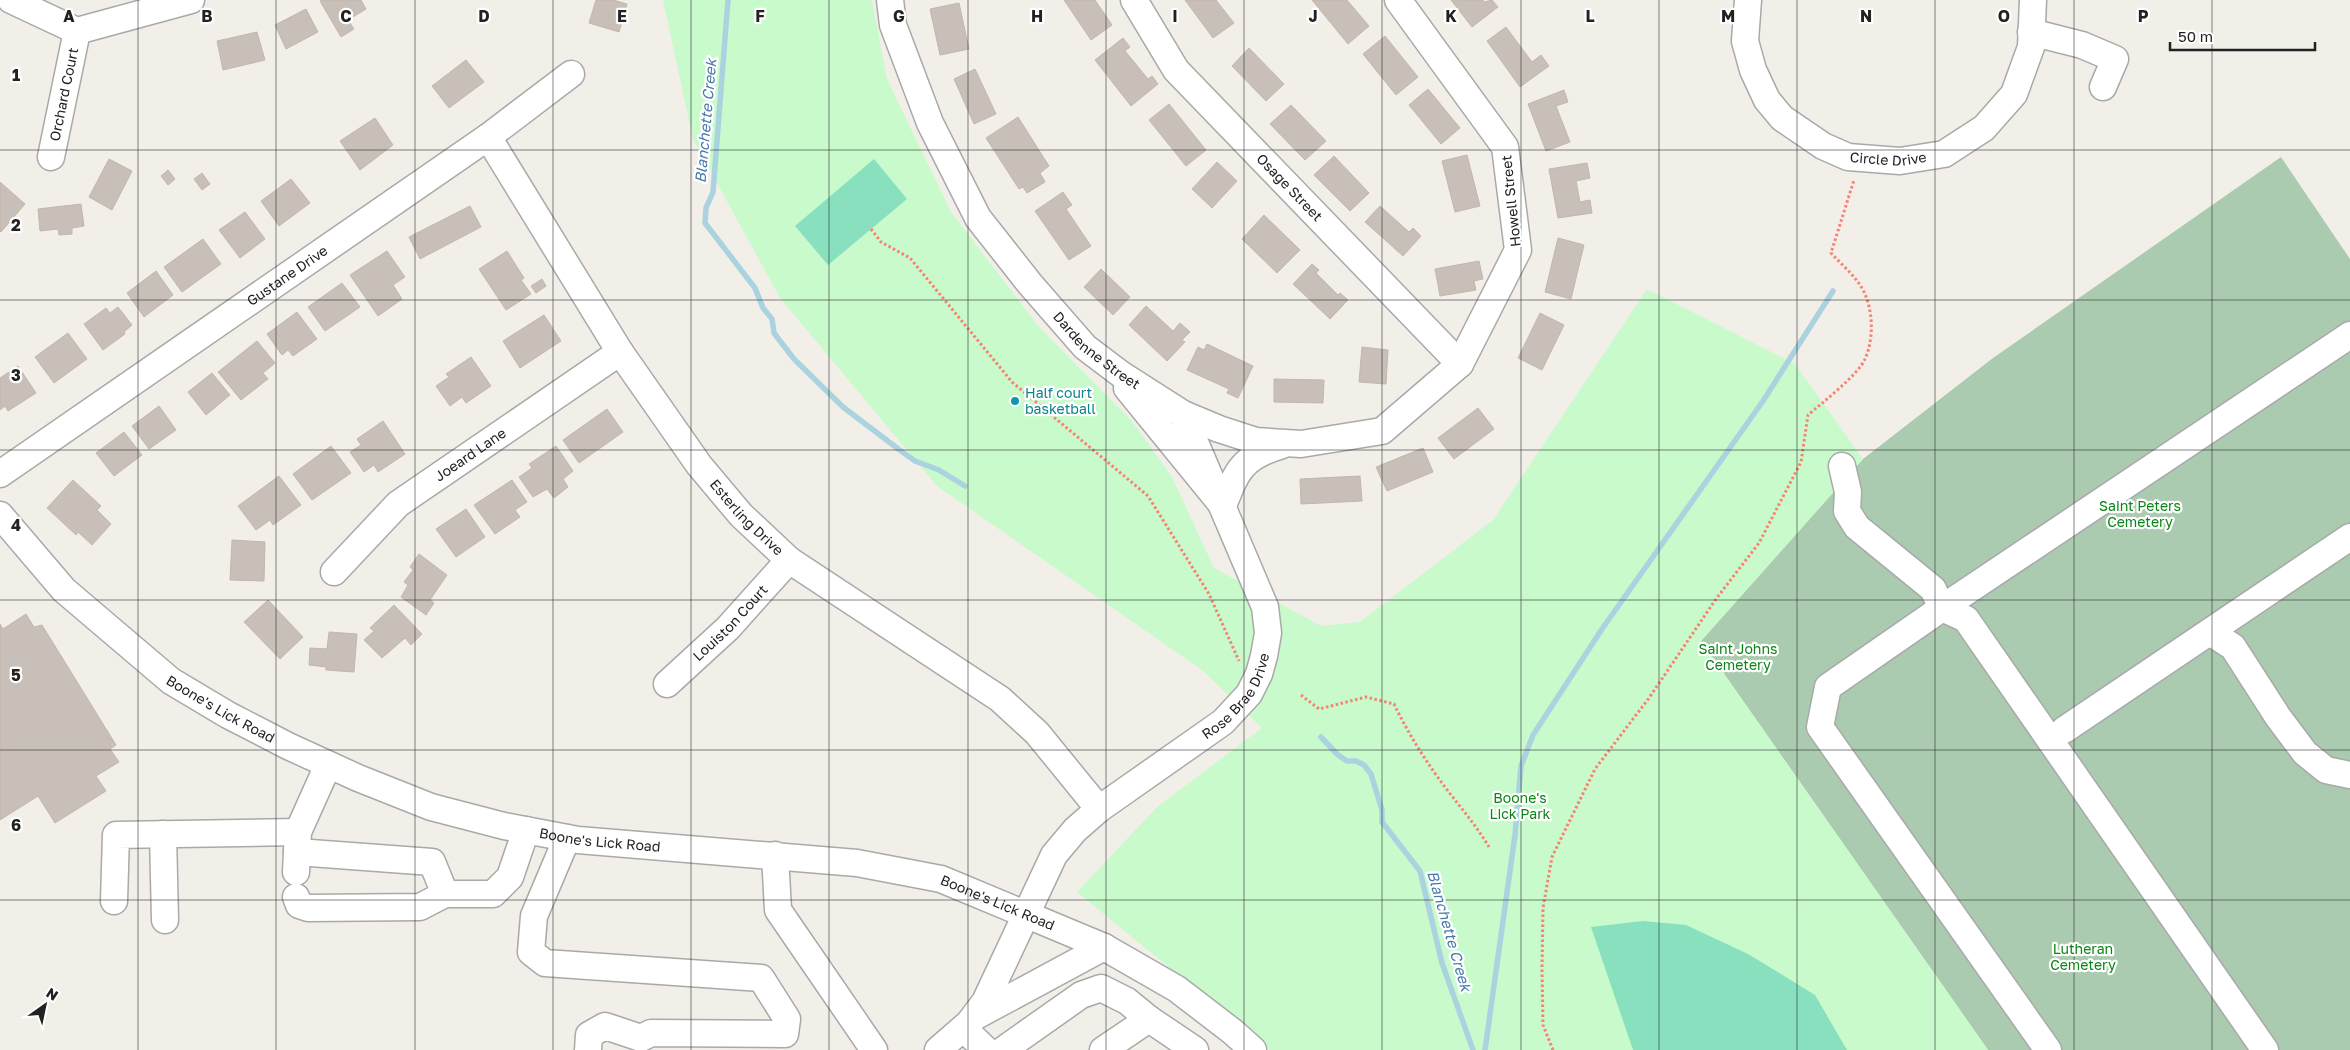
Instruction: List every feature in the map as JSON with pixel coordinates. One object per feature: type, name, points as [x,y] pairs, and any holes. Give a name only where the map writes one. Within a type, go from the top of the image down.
[{"type":"street","points":[[11,0],[77,31],[191,0]]},
{"type":"street","name":"Dardenne Street","points":[[890,0],[893,25],[930,124],[978,218],[1030,284],[1085,348],[1183,414],[1219,429],[1256,441],[1301,444],[1382,430],[1460,364]]},
{"type":"street","name":"Osage Street","points":[[1134,0],[1176,70],[1460,364]]},
{"type":"street","name":"Howell Street","points":[[1398,0],[1505,147],[1518,250],[1460,364]]},
{"type":"street","name":"Circle Drive","points":[[1748,0],[1745,40],[1753,70],[1768,100],[1782,118],[1823,146],[1848,157],[1900,161],[1944,154],[1984,128],[2014,94],[2031,47],[2033,0]]},
{"type":"street","name":"Orchard Court","points":[[52,157],[77,31]]},
{"type":"street","points":[[2031,32],[2082,45],[2115,59],[2103,87]]},
{"type":"street","name":"Gustane Drive","points":[[0,474],[488,137],[571,74]]},
{"type":"street","name":"Esterling Drive","points":[[488,137],[620,352],[699,465],[741,515],[789,560],[1000,699],[1037,733],[1099,809]]},
{"type":"street","points":[[2048,1050],[1820,727],[1828,687],[1966,591],[2350,335]]},
{"type":"street","name":"Joeard Lane","points":[[334,572],[398,504],[620,352]]},
{"type":"street","points":[[1111,367],[1223,506],[1234,480],[1244,464],[1255,454],[1287,443]]},
{"type":"street","name":"Rose Brae Drive","points":[[970,1022],[985,1002],[1054,855],[1075,830],[1099,809],[1222,722],[1249,694],[1259,674],[1268,633],[1265,606],[1183,414]]},
{"type":"street","points":[[1842,466],[1848,492],[1847,511],[1856,527],[1934,589],[1942,608],[1966,619],[2059,738]]},
{"type":"street","name":"Boone's Lick Road","points":[[0,515],[64,590],[171,681],[228,715],[328,765],[431,807],[567,838],[857,863],[941,879],[1104,948],[1177,989],[1239,1046]]},
{"type":"street","points":[[2059,738],[2350,537]]},
{"type":"street","name":"Louiston Court","points":[[668,684],[728,628],[789,560]]},
{"type":"street","points":[[1966,591],[2059,738],[2265,1050]]},
{"type":"street","points":[[2210,632],[2233,646],[2278,717],[2305,753],[2326,770],[2350,776]]},
{"type":"street","points":[[328,765],[297,863],[299,905],[308,908],[420,907],[445,894],[493,894],[510,877],[526,830]]},
{"type":"street","points":[[114,901],[116,835],[163,834],[297,863],[432,862],[445,894]]},
{"type":"street","points":[[163,834],[165,920]]},
{"type":"street","points":[[567,838],[534,916],[531,952],[544,963],[761,978],[787,1019],[788,1042],[651,1033],[641,1044],[604,1026],[589,1035],[588,1050]]},
{"type":"street","points":[[775,855],[778,910],[874,1050]]},
{"type":"street","points":[[938,1050],[970,1022],[1104,948]]},
{"type":"street","points":[[1003,1050],[1081,995],[1102,988],[1127,1001],[1149,1019],[1195,1050]]},
{"type":"street","points":[[1103,1050],[1149,1019]]},
{"type":"street","points":[[970,1022],[986,1050]]},
{"type":"path","points":[[1553,1050],[1544,1025],[1542,970],[1543,908],[1552,857],[1595,769],[1649,698],[1716,599],[1759,543],[1801,462],[1808,415],[1836,392],[1865,359],[1871,332],[1870,306],[1859,284],[1831,253],[1861,158]]},
{"type":"path","points":[[871,230],[881,242],[910,258],[1012,382],[1148,496],[1209,594],[1239,662]]},
{"type":"path","points":[[1301,695],[1319,709],[1366,697],[1394,704],[1406,727],[1444,786],[1478,829],[1489,847]]},
{"type":"green space","name":"Boone's Lick Park","points":[[663,0],[872,0],[887,79],[951,212],[1039,327],[1131,420],[1172,477],[1214,568],[1321,626],[1360,622],[1493,520],[1647,289],[1795,364],[1863,459],[1701,641],[1988,1050],[1270,1050],[1077,892],[1158,806],[1262,728],[1202,670],[937,486],[780,298],[693,139]]},
{"type":"green space","points":[[2281,157],[2350,259],[2350,1050],[1988,1050],[1701,641],[1863,459],[1993,358]]},
{"type":"green space","points":[[874,159],[907,199],[828,265],[795,226]]},
{"type":"green space","points":[[1643,921],[1686,925],[1748,954],[1815,995],[1847,1050],[1633,1050],[1591,927]]},
{"type":"building","points":[[361,0],[366,9],[348,20],[354,29],[341,37],[320,1]]},
{"type":"building","points":[[596,0],[613,0],[627,4],[619,32],[589,23]]},
{"type":"building","points":[[1064,0],[1095,0],[1112,25],[1091,40]]},
{"type":"building","points":[[1185,0],[1216,0],[1234,23],[1213,38]]},
{"type":"building","points":[[1312,0],[1347,0],[1369,26],[1348,44]]},
{"type":"building","points":[[1451,0],[1483,0],[1484,2],[1492,0],[1498,7],[1472,27]]},
{"type":"building","points":[[959,3],[969,49],[940,55],[930,9]]},
{"type":"building","points":[[306,9],[318,32],[286,49],[275,25]]},
{"type":"building","points":[[1506,27],[1532,62],[1541,55],[1549,66],[1520,87],[1487,41]]},
{"type":"building","points":[[257,32],[265,60],[223,70],[217,41]]},
{"type":"building","points":[[1385,36],[1418,77],[1396,95],[1363,54]]},
{"type":"building","points":[[1123,38],[1130,47],[1125,51],[1148,79],[1152,76],[1158,84],[1131,106],[1095,60]]},
{"type":"building","points":[[1249,48],[1284,84],[1266,101],[1232,66]]},
{"type":"building","points":[[466,60],[484,82],[449,108],[432,86]]},
{"type":"building","points":[[975,69],[996,114],[974,124],[954,79]]},
{"type":"building","points":[[1428,89],[1460,128],[1441,144],[1409,105]]},
{"type":"building","points":[[1564,90],[1568,102],[1556,106],[1570,142],[1546,151],[1528,104]]},
{"type":"building","points":[[1169,104],[1206,150],[1186,166],[1149,120]]},
{"type":"building","points":[[1291,105],[1326,141],[1305,160],[1270,124]]},
{"type":"building","points":[[1018,117],[1049,166],[1040,173],[1045,182],[1027,193],[1023,187],[1019,189],[986,138]]},
{"type":"building","points":[[375,118],[393,145],[360,170],[340,141]]},
{"type":"building","points":[[1467,155],[1480,206],[1455,212],[1442,161]]},
{"type":"building","points":[[1334,156],[1369,193],[1350,211],[1314,175]]},
{"type":"building","points":[[109,159],[132,171],[112,210],[89,197]]},
{"type":"building","points":[[1217,162],[1237,181],[1212,208],[1192,189]]},
{"type":"building","points":[[1587,163],[1590,178],[1576,181],[1580,202],[1590,200],[1592,213],[1558,218],[1549,169]]},
{"type":"building","points":[[168,170],[175,179],[168,185],[161,176]]},
{"type":"building","points":[[202,173],[210,184],[202,190],[194,179]]},
{"type":"building","points":[[291,179],[310,203],[279,226],[261,201]]},
{"type":"building","points":[[0,182],[25,204],[1,232],[0,231]]},
{"type":"building","points":[[1063,192],[1072,205],[1066,209],[1091,246],[1069,260],[1035,211]]},
{"type":"building","points":[[81,204],[84,226],[72,228],[72,234],[59,235],[58,229],[40,231],[38,209]]},
{"type":"building","points":[[470,206],[481,227],[420,259],[409,237]]},
{"type":"building","points":[[1380,206],[1409,232],[1413,228],[1421,236],[1403,256],[1365,222]]},
{"type":"building","points":[[245,212],[265,239],[240,258],[219,230]]},
{"type":"building","points":[[1264,215],[1300,250],[1277,273],[1242,239]]},
{"type":"building","points":[[1558,238],[1584,245],[1571,299],[1545,292]]},
{"type":"building","points":[[203,239],[221,264],[182,292],[164,267]]},
{"type":"building","points":[[387,251],[405,277],[393,285],[402,299],[378,316],[350,275]]},
{"type":"building","points":[[507,251],[524,278],[521,280],[531,294],[506,310],[479,269]]},
{"type":"building","points":[[1479,261],[1483,279],[1474,281],[1476,290],[1440,296],[1435,269]]},
{"type":"building","points":[[1312,264],[1319,270],[1316,273],[1338,295],[1340,293],[1348,300],[1330,319],[1293,284]]},
{"type":"building","points":[[1101,269],[1130,297],[1113,315],[1084,287]]},
{"type":"building","points":[[156,271],[173,295],[144,317],[127,293]]},
{"type":"building","points":[[542,279],[546,286],[536,293],[531,286]]},
{"type":"building","points":[[342,283],[360,307],[325,331],[308,307]]},
{"type":"building","points":[[1146,306],[1173,331],[1180,323],[1190,332],[1182,340],[1185,342],[1167,361],[1129,325]]},
{"type":"building","points":[[118,307],[132,325],[124,332],[125,334],[103,350],[84,324],[106,308],[110,313]]},
{"type":"building","points":[[297,312],[317,339],[293,356],[288,350],[282,355],[267,334]]},
{"type":"building","points":[[1540,313],[1564,325],[1542,370],[1518,358]]},
{"type":"building","points":[[544,315],[561,341],[520,368],[503,341]]},
{"type":"building","points":[[68,333],[87,359],[54,383],[35,357]]},
{"type":"building","points":[[257,341],[275,363],[263,373],[268,379],[241,400],[218,372]]},
{"type":"building","points":[[1207,344],[1253,366],[1238,398],[1227,393],[1229,389],[1187,370],[1198,347],[1204,350]]},
{"type":"building","points":[[1362,347],[1388,350],[1386,384],[1359,382]]},
{"type":"building","points":[[471,357],[491,386],[466,403],[462,397],[450,406],[436,386],[449,377],[446,374]]},
{"type":"building","points":[[18,366],[36,393],[8,411],[5,406],[0,410],[0,378]]},
{"type":"building","points":[[212,373],[230,395],[206,415],[188,392]]},
{"type":"building","points":[[1274,379],[1324,380],[1323,403],[1274,402]]},
{"type":"building","points":[[159,406],[176,430],[149,449],[132,426]]},
{"type":"building","points":[[1478,408],[1494,429],[1454,459],[1438,438]]},
{"type":"building","points":[[607,409],[623,432],[579,463],[563,440]]},
{"type":"building","points":[[383,421],[405,454],[378,472],[374,465],[364,472],[350,452],[361,445],[357,439]]},
{"type":"building","points":[[124,432],[142,455],[114,476],[96,453]]},
{"type":"building","points":[[331,446],[351,473],[312,500],[293,474]]},
{"type":"building","points":[[556,446],[573,471],[563,479],[568,487],[554,498],[547,489],[533,497],[519,477],[532,468],[529,464]]},
{"type":"building","points":[[1423,448],[1433,472],[1387,491],[1376,467]]},
{"type":"building","points":[[279,476],[301,505],[273,525],[270,520],[256,530],[238,506]]},
{"type":"building","points":[[1360,476],[1362,501],[1301,504],[1300,479]]},
{"type":"building","points":[[73,480],[101,506],[97,510],[111,524],[92,545],[78,532],[76,535],[47,508]]},
{"type":"building","points":[[512,480],[527,502],[515,510],[520,517],[495,534],[474,505]]},
{"type":"building","points":[[466,509],[485,537],[456,557],[436,529]]},
{"type":"building","points":[[232,540],[265,542],[264,581],[230,580]]},
{"type":"building","points":[[419,554],[447,575],[430,600],[434,603],[426,615],[401,597],[408,585],[404,582],[413,570],[410,567]]},
{"type":"building","points":[[268,600],[303,637],[280,659],[244,622]]},
{"type":"building","points":[[394,605],[422,634],[411,645],[405,638],[382,658],[364,640],[374,631],[370,628]]},
{"type":"building","points":[[26,614],[34,627],[42,625],[116,745],[110,749],[119,762],[96,776],[106,791],[55,823],[38,796],[0,820],[0,624],[3,629]]},
{"type":"building","points":[[329,632],[357,634],[354,672],[326,670],[326,667],[309,665],[310,648],[327,649]]},
{"type":"waterway","name":"Blanchette Creek","points":[[728,0],[713,192],[706,208],[705,223],[755,288],[763,308],[772,319],[774,333],[794,359],[843,407],[897,448],[915,461],[939,470],[965,486]]},
{"type":"waterway","points":[[1485,1050],[1515,835],[1521,766],[1533,735],[1602,629],[1763,401],[1833,291]]},
{"type":"waterway","name":"Blanchette Creek","points":[[1321,737],[1338,755],[1347,761],[1356,761],[1364,765],[1371,774],[1382,810],[1382,822],[1420,871],[1442,963],[1473,1050]]},
{"type":"place","name":"Half court basketball","points":[[1015,401]]},
{"type":"park label","name":"Saint Peters Cemetery","points":[[2140,514]]},
{"type":"park label","name":"Saint Johns Cemetery","points":[[1738,658]]},
{"type":"park label","name":"Lutheran Cemetery","points":[[2083,958]]}]
